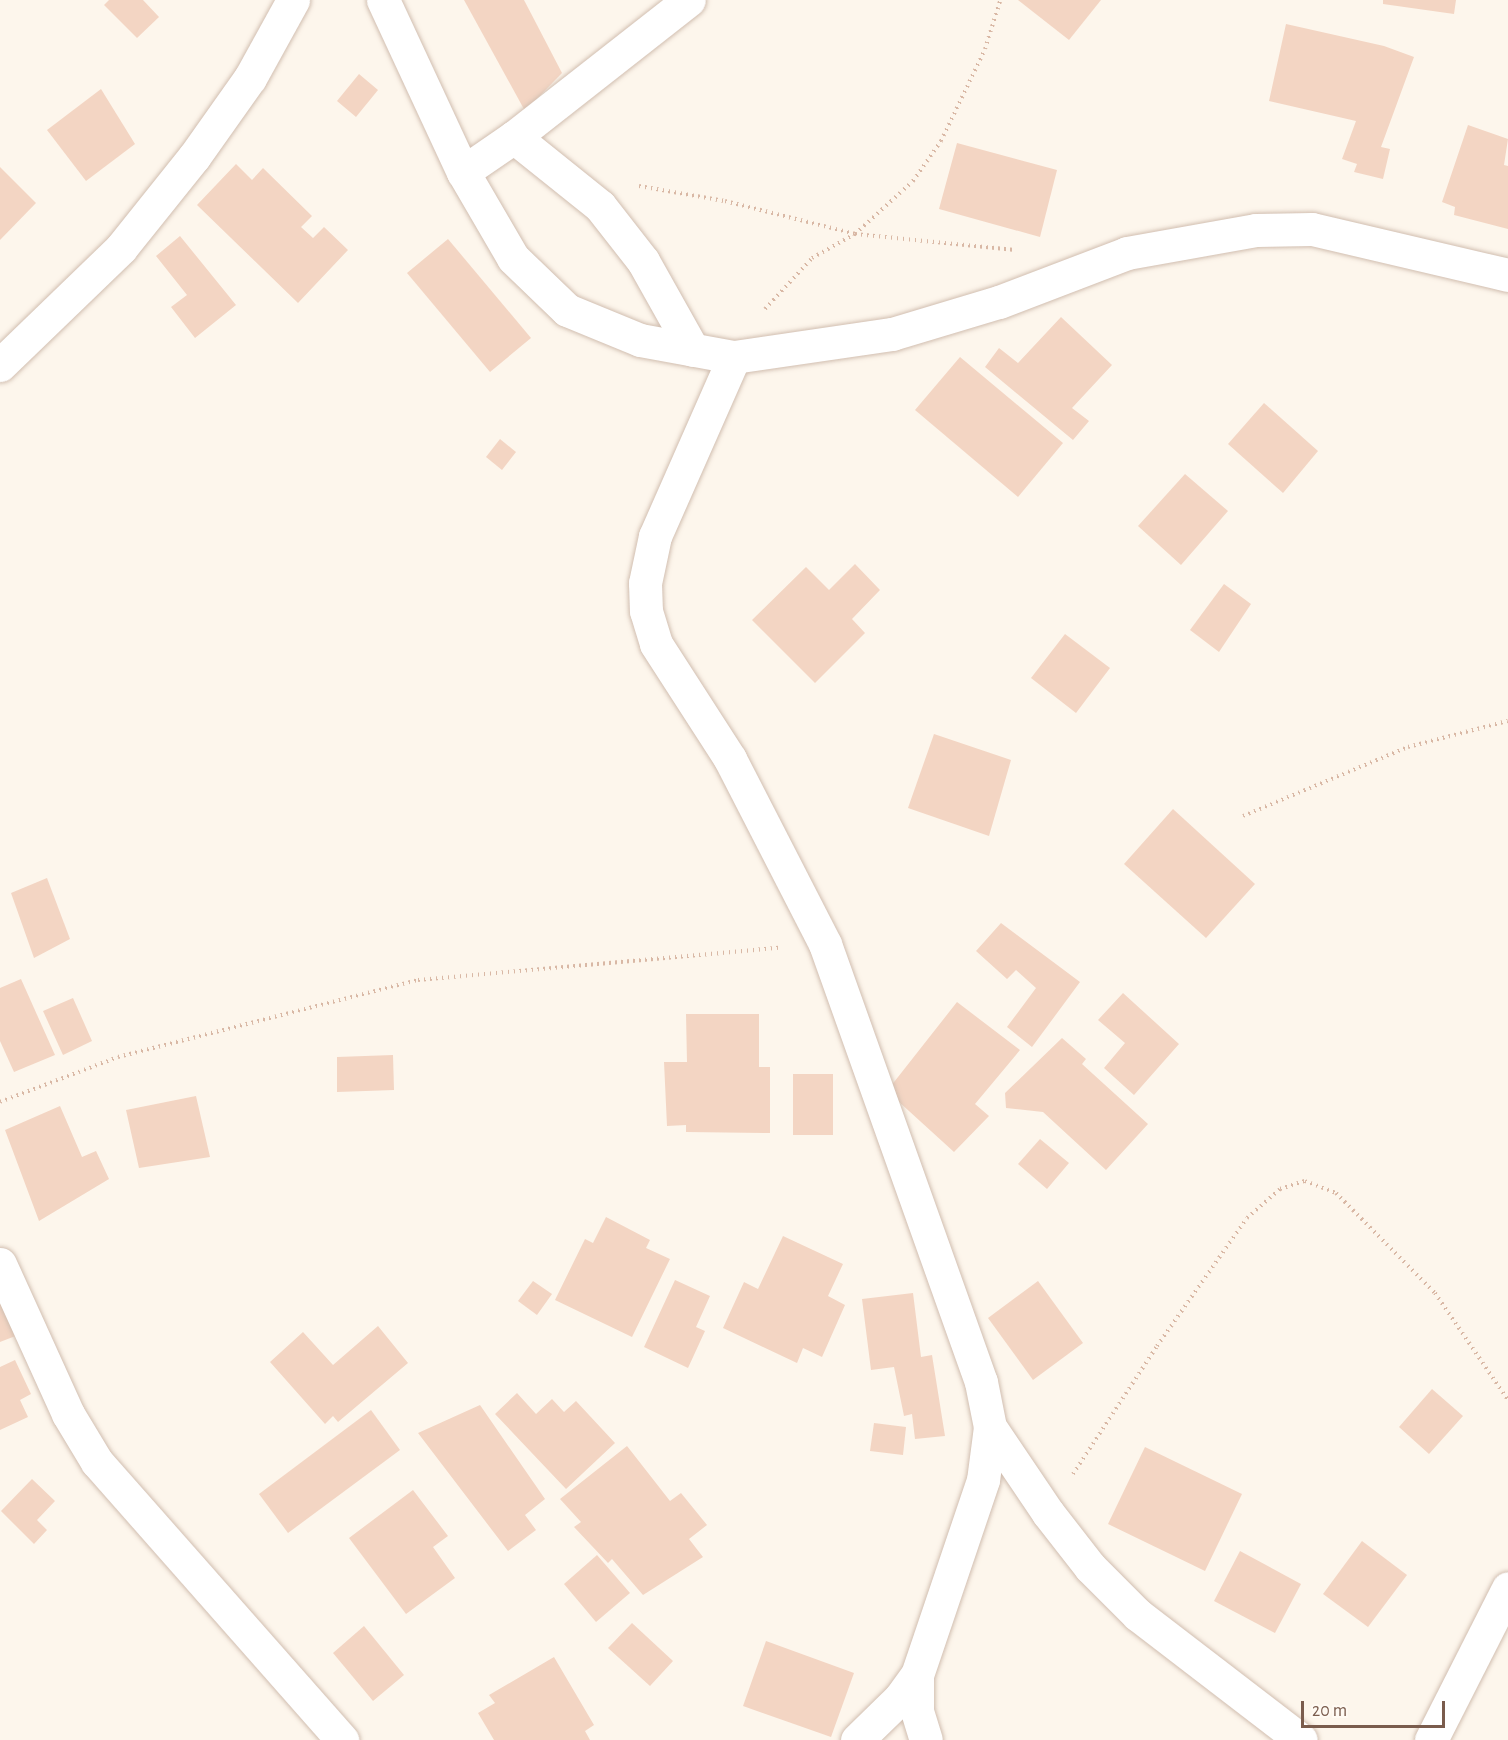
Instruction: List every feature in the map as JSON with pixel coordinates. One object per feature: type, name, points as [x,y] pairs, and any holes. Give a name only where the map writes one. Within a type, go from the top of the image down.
[{"type":"street","points":[[0,365],[121,248],[194,157],[250,78],[293,0]]},
{"type":"street","points":[[382,0],[463,172],[513,258],[567,310],[640,340],[735,357],[892,334],[999,302],[1127,253],[1256,230],[1321,230],[1508,274]]},
{"type":"street","points":[[463,172],[514,137],[688,0]]},
{"type":"street","points":[[514,137],[600,206],[643,261],[693,350]]},
{"type":"street","points":[[735,357],[655,536],[645,583],[646,611],[656,644],[730,759],[825,944],[981,1382],[990,1427],[983,1480],[917,1675],[900,1698],[857,1740]]},
{"type":"street","points":[[0,1264],[68,1414],[97,1462],[342,1740]]},
{"type":"street","points":[[990,1427],[1048,1513],[1090,1567],[1138,1615],[1301,1740]]},
{"type":"street","points":[[1431,1740],[1508,1588]]},
{"type":"street","points":[[917,1675],[917,1711],[926,1740]]},
{"type":"path","points":[[735,357],[765,308],[812,258],[855,234],[913,181],[941,141],[985,49],[1000,1]]},
{"type":"path","points":[[632,185],[725,201],[855,234],[1025,250]]},
{"type":"path","points":[[1243,816],[1408,747],[1508,721]]},
{"type":"path","points":[[0,1102],[118,1058],[418,980],[825,944]]},
{"type":"path","points":[[1048,1513],[1156,1346],[1247,1218],[1280,1189],[1305,1181],[1336,1193],[1435,1293],[1508,1400]]},
{"type":"building","points":[[109,0],[143,0],[159,17],[137,38],[104,5]]},
{"type":"building","points":[[464,0],[524,0],[562,73],[525,111]]},
{"type":"building","points":[[1018,0],[1101,0],[1069,40]]},
{"type":"building","points":[[1383,0],[1456,0],[1454,14],[1383,4]]},
{"type":"building","points":[[1286,24],[1384,46],[1414,57],[1381,147],[1390,149],[1383,179],[1354,172],[1357,164],[1342,159],[1356,121],[1269,101]]},
{"type":"building","points":[[359,74],[378,90],[356,117],[337,101]]},
{"type":"building","points":[[101,89],[135,144],[86,181],[47,130]]},
{"type":"building","points":[[1468,125],[1508,139],[1504,165],[1508,166],[1508,229],[1454,215],[1455,207],[1442,202]]},
{"type":"building","points":[[957,143],[1057,170],[1040,237],[939,209]]},
{"type":"building","points":[[236,164],[252,180],[263,168],[312,216],[301,227],[313,238],[324,227],[348,250],[298,303],[197,205]]},
{"type":"building","points":[[0,167],[36,203],[0,240]]},
{"type":"building","points":[[180,236],[236,305],[195,338],[171,307],[187,295],[156,256]]},
{"type":"building","points":[[448,239],[531,338],[490,372],[407,273]]},
{"type":"building","points":[[1061,317],[1112,365],[1072,408],[1089,421],[1073,440],[985,367],[999,348],[1018,363]]},
{"type":"building","points":[[960,357],[1063,443],[1018,497],[915,410]]},
{"type":"building","points":[[1264,403],[1318,451],[1283,493],[1228,444]]},
{"type":"building","points":[[500,439],[516,452],[502,470],[486,457]]},
{"type":"building","points":[[1185,474],[1228,511],[1181,565],[1138,526]]},
{"type":"building","points":[[855,564],[880,590],[852,619],[865,633],[815,683],[752,620],[806,567],[829,590]]},
{"type":"building","points":[[1224,584],[1251,604],[1219,652],[1190,630]]},
{"type":"building","points":[[1065,634],[1110,668],[1076,713],[1031,678]]},
{"type":"building","points":[[934,734],[1011,760],[989,836],[908,808]]},
{"type":"building","points":[[1173,809],[1255,884],[1206,938],[1124,864]]},
{"type":"building","points":[[47,878],[70,939],[34,958],[11,893]]},
{"type":"building","points":[[1001,923],[1080,982],[1032,1047],[1007,1027],[1036,988],[1016,970],[1007,979],[976,951]]},
{"type":"building","points":[[21,979],[55,1055],[14,1072],[0,1041],[0,988]]},
{"type":"building","points":[[1123,993],[1179,1044],[1134,1095],[1104,1068],[1125,1043],[1098,1020]]},
{"type":"building","points":[[73,998],[92,1041],[63,1055],[43,1011]]},
{"type":"building","points":[[957,1002],[1020,1050],[975,1104],[989,1116],[954,1152],[887,1091]]},
{"type":"building","points":[[686,1014],[759,1014],[759,1067],[770,1067],[770,1133],[686,1132],[686,1125],[667,1126],[664,1062],[687,1062]]},
{"type":"building","points":[[1062,1038],[1086,1059],[1082,1064],[1148,1124],[1106,1170],[1043,1112],[1006,1108],[1005,1093]]},
{"type":"building","points":[[393,1055],[394,1090],[337,1092],[337,1057]]},
{"type":"building","points":[[793,1074],[833,1074],[833,1135],[793,1135]]},
{"type":"building","points":[[196,1096],[210,1157],[139,1168],[126,1110]]},
{"type":"building","points":[[60,1106],[82,1157],[96,1151],[109,1179],[39,1221],[5,1130]]},
{"type":"building","points":[[1040,1139],[1069,1163],[1047,1189],[1018,1164]]},
{"type":"building","points":[[606,1217],[650,1240],[646,1248],[670,1259],[632,1337],[555,1300],[585,1239],[593,1243]]},
{"type":"building","points":[[783,1236],[843,1264],[828,1296],[845,1305],[822,1357],[803,1348],[797,1363],[723,1328],[744,1282],[758,1289]]},
{"type":"building","points":[[675,1280],[710,1296],[696,1327],[705,1331],[688,1368],[644,1347]]},
{"type":"building","points":[[533,1281],[552,1294],[537,1315],[518,1301]]},
{"type":"building","points":[[1038,1281],[1083,1343],[1033,1380],[988,1318]]},
{"type":"building","points":[[0,1293],[18,1335],[0,1342]]},
{"type":"building","points":[[913,1293],[921,1357],[932,1355],[945,1436],[915,1439],[912,1414],[904,1416],[894,1367],[871,1370],[862,1299]]},
{"type":"building","points":[[378,1326],[408,1363],[338,1422],[333,1416],[325,1424],[270,1362],[303,1332],[333,1365]]},
{"type":"building","points":[[15,1360],[31,1394],[20,1400],[28,1417],[0,1430],[0,1367]]},
{"type":"building","points":[[1432,1389],[1463,1416],[1429,1454],[1399,1427]]},
{"type":"building","points":[[517,1393],[536,1414],[552,1399],[564,1412],[576,1401],[615,1443],[566,1489],[495,1414]]},
{"type":"building","points":[[480,1405],[545,1499],[525,1515],[536,1530],[508,1551],[418,1433]]},
{"type":"building","points":[[371,1410],[400,1450],[288,1533],[259,1494]]},
{"type":"building","points":[[874,1423],[906,1427],[903,1455],[870,1451]]},
{"type":"building","points":[[627,1446],[670,1501],[681,1493],[707,1525],[689,1539],[703,1557],[643,1595],[612,1559],[608,1563],[574,1527],[581,1522],[560,1499]]},
{"type":"building","points":[[1145,1447],[1242,1494],[1205,1571],[1108,1524]]},
{"type":"building","points":[[32,1479],[55,1501],[37,1520],[47,1530],[34,1544],[1,1511]]},
{"type":"building","points":[[413,1490],[448,1536],[433,1547],[455,1578],[406,1614],[349,1538]]},
{"type":"building","points":[[1362,1541],[1407,1575],[1368,1627],[1323,1594]]},
{"type":"building","points":[[1240,1551],[1301,1584],[1275,1633],[1214,1601]]},
{"type":"building","points":[[597,1555],[630,1593],[596,1622],[564,1584]]},
{"type":"building","points":[[632,1623],[673,1661],[650,1686],[608,1648]]},
{"type":"building","points":[[364,1626],[404,1675],[373,1701],[333,1653]]},
{"type":"building","points":[[766,1641],[854,1673],[831,1737],[743,1706]]},
{"type":"building","points":[[554,1657],[594,1725],[585,1731],[590,1740],[494,1740],[478,1713],[495,1703],[489,1695]]}]
